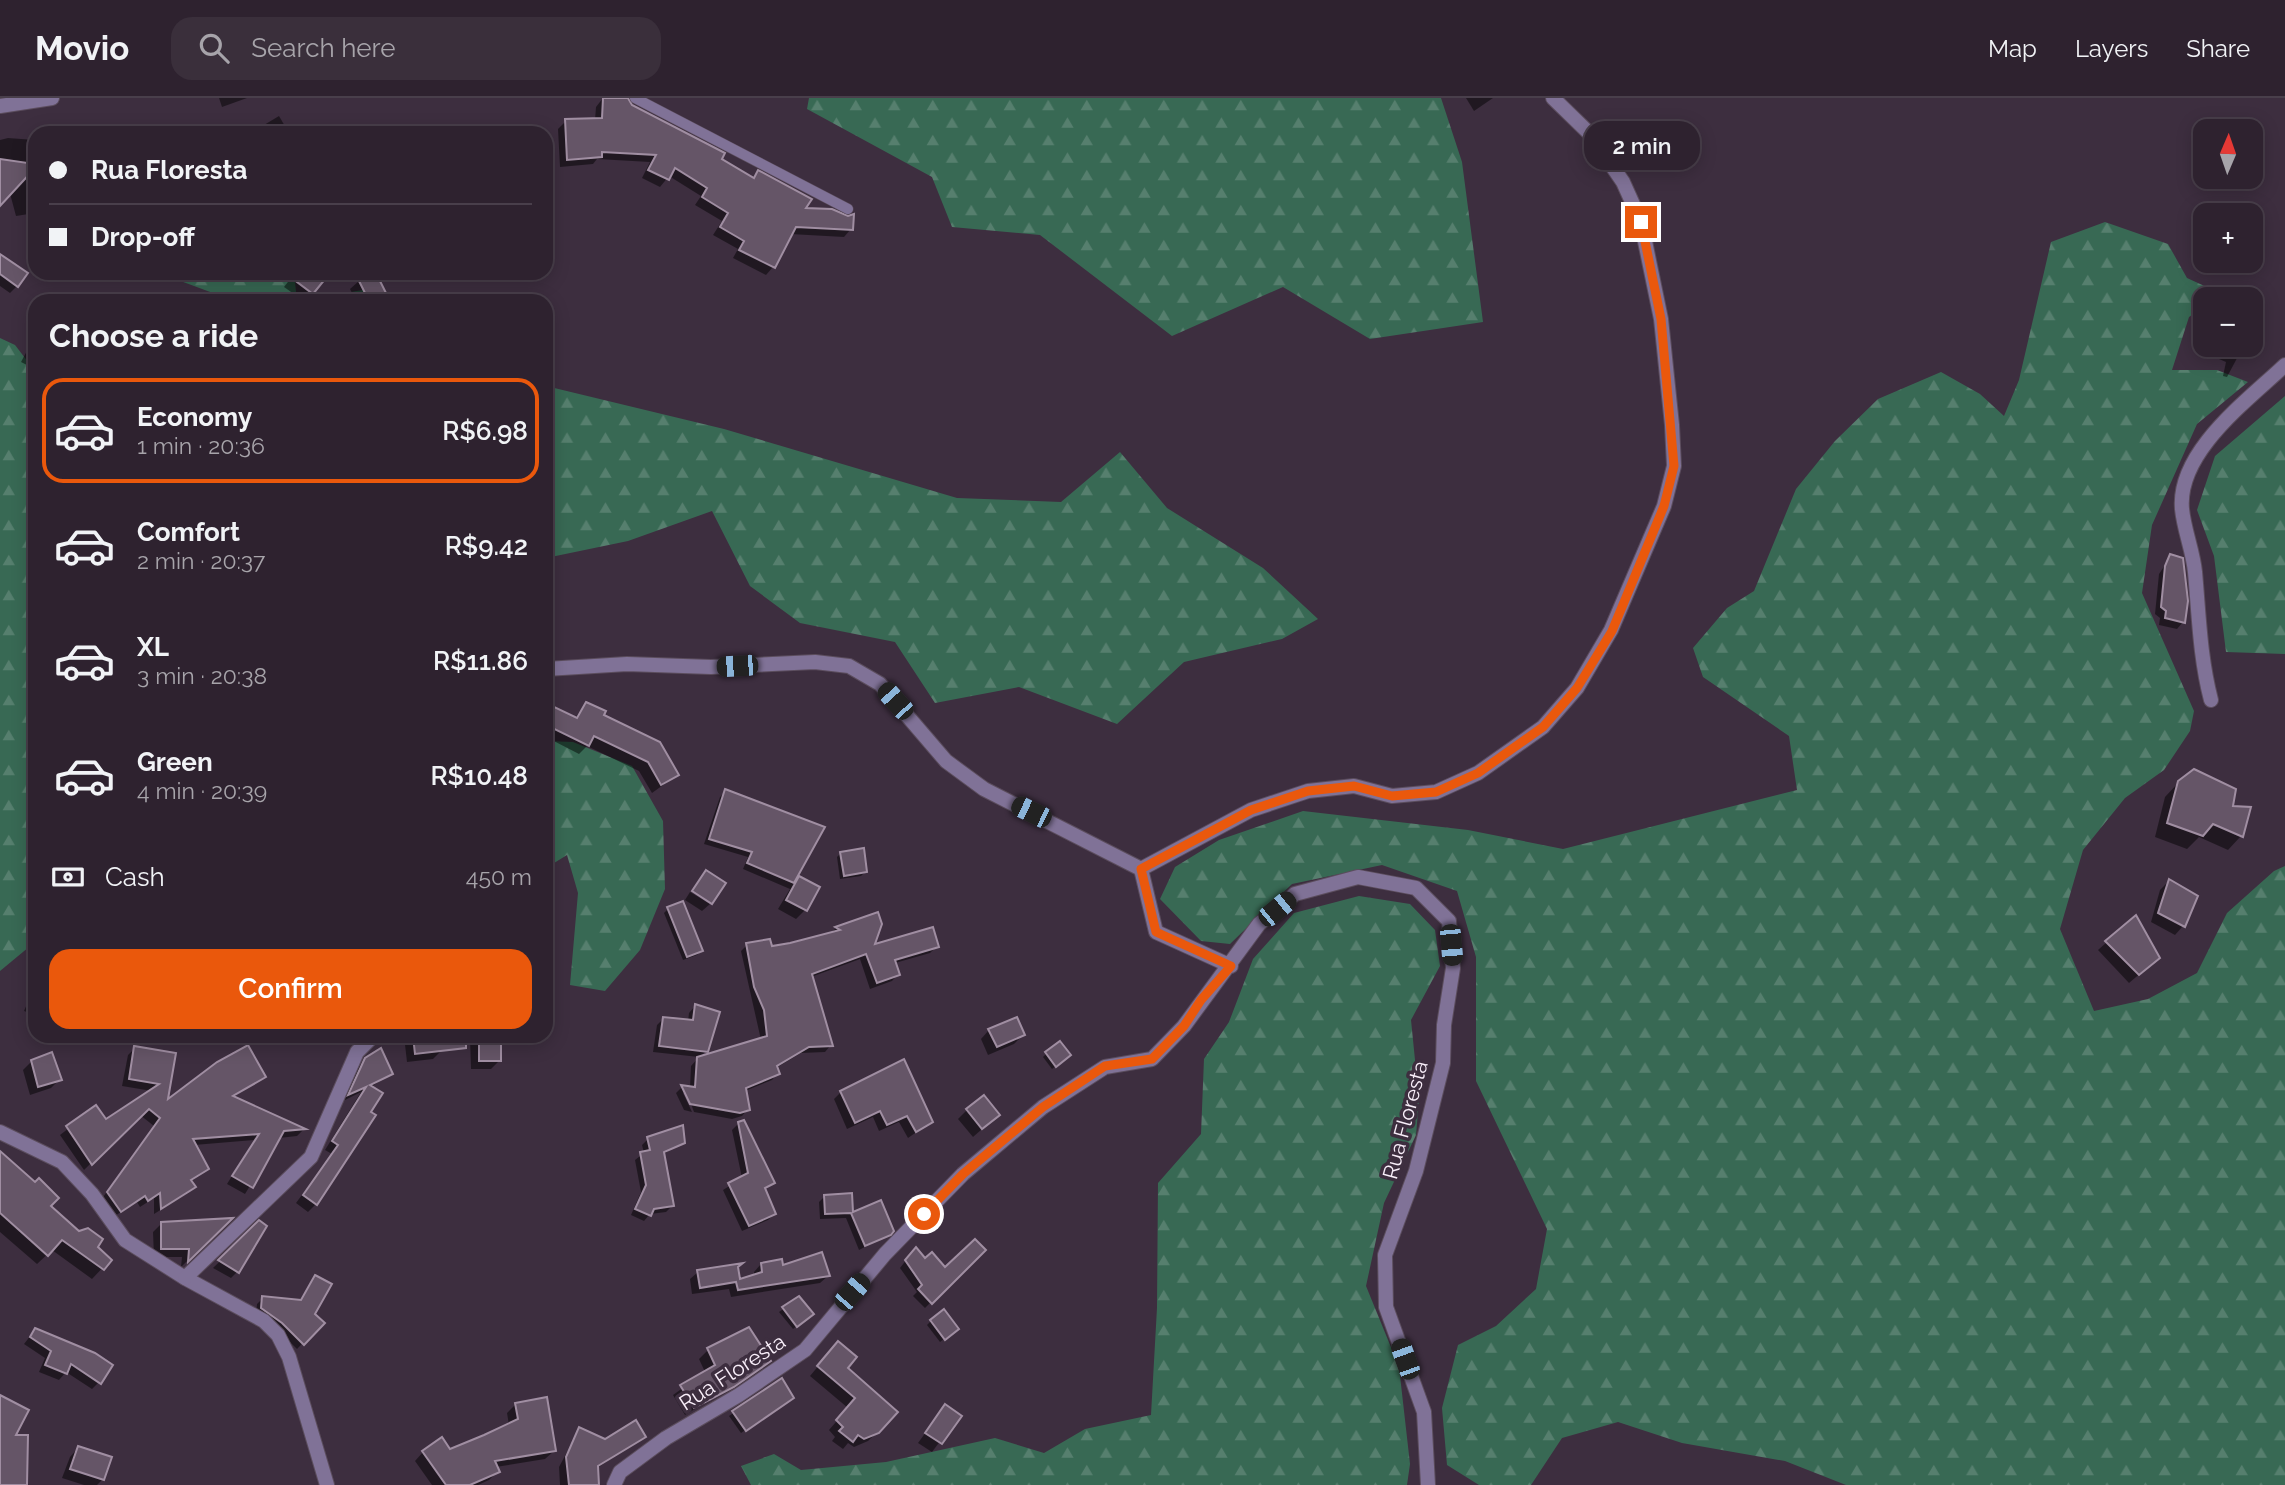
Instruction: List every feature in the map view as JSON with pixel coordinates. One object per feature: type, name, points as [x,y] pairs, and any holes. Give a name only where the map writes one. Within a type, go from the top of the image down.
[{"type":"street","points":[[0,106],[52,98]]},
{"type":"street","points":[[1141,869],[1251,810],[1308,791],[1354,786],[1392,796],[1436,792],[1478,773],[1543,727],[1577,688],[1612,631],[1664,506],[1674,466],[1665,359],[1641,222],[1623,182],[1590,134],[1553,98]]},
{"type":"street","points":[[2211,700],[2201,661],[2194,567],[2182,508],[2186,476],[2210,436],[2285,365]]},
{"type":"street","points":[[553,669],[627,664],[711,667],[815,662],[849,666],[880,684],[946,761],[984,789],[1141,869],[1156,932],[1231,966]]},
{"type":"street","name":"Rua Floresta","points":[[614,1485],[620,1472],[666,1438],[739,1395],[805,1350],[885,1254],[953,1184],[1043,1107],[1105,1066],[1152,1059],[1184,1026],[1201,1000],[1231,966],[1259,924],[1296,894],[1358,877],[1416,888],[1449,921],[1453,968],[1444,1025],[1443,1063],[1416,1171],[1385,1255],[1386,1307],[1424,1412],[1428,1485]]},
{"type":"street","points":[[185,1278],[311,1157],[357,1052],[366,1043]]},
{"type":"street","points":[[0,1132],[62,1162],[92,1194],[125,1240],[185,1278],[264,1321],[278,1335],[289,1356],[327,1485]]},
{"type":"lane","points":[[635,98],[848,209]]},
{"type":"green space","points":[[809,98],[1441,98],[1462,162],[1483,322],[1370,339],[1283,287],[1172,336],[1040,235],[952,227],[932,177],[807,109]]},
{"type":"green space","points":[[2105,222],[2168,244],[2187,278],[2207,287],[2193,287],[2193,314],[2189,317],[2172,370],[2217,370],[2248,382],[2197,424],[2152,525],[2142,593],[2194,711],[2190,731],[2164,770],[2125,798],[2083,850],[2060,929],[2094,1011],[2148,999],[2197,973],[2227,913],[2274,871],[2285,866],[2285,1485],[1846,1485],[1785,1461],[1682,1443],[1618,1422],[1562,1438],[1531,1485],[1479,1485],[1447,1465],[1442,1408],[1458,1345],[1496,1326],[1536,1289],[1547,1229],[1476,1081],[1476,957],[1457,891],[1382,865],[1292,884],[1230,944],[1201,941],[1160,899],[1175,867],[1219,840],[1303,811],[1468,830],[1563,849],[1797,790],[1789,736],[1703,677],[1693,648],[1727,608],[1754,591],[1796,489],[1835,441],[1878,399],[1941,372],[1980,394],[2004,416],[2019,380],[2051,242]]},
{"type":"green space","points":[[178,280],[295,280],[296,294],[216,294]]},
{"type":"green space","points":[[369,289],[378,294],[339,294]]},
{"type":"green space","points":[[0,338],[15,345],[28,362],[28,948],[0,971]]},
{"type":"green space","points":[[553,388],[724,429],[957,498],[1061,502],[1120,452],[1167,508],[1263,568],[1318,619],[1282,639],[1184,662],[1117,724],[1019,687],[935,703],[895,642],[800,623],[750,586],[712,511],[628,541],[553,557]]},
{"type":"green space","points":[[2285,396],[2285,654],[2226,652],[2214,556],[2197,510],[2215,456]]},
{"type":"green space","points":[[553,741],[573,742],[632,766],[663,821],[665,889],[640,950],[605,991],[570,985],[578,893],[567,855],[553,864]]},
{"type":"green space","points":[[1359,896],[1410,904],[1435,930],[1440,966],[1411,1020],[1419,1100],[1416,1135],[1384,1203],[1366,1286],[1399,1367],[1410,1464],[1407,1485],[751,1485],[741,1466],[774,1454],[801,1470],[886,1462],[995,1438],[1044,1453],[1085,1429],[1151,1415],[1157,1308],[1158,1183],[1201,1134],[1204,1059],[1229,1022],[1253,959],[1294,913]]},
{"type":"building","points":[[603,98],[628,98],[632,105],[725,153],[722,159],[754,178],[758,170],[812,199],[806,208],[832,209],[848,216],[854,214],[853,230],[796,227],[775,268],[739,250],[744,241],[720,227],[728,213],[702,197],[707,188],[675,168],[669,180],[648,170],[656,155],[602,152],[602,157],[567,160],[565,119],[602,118]]},
{"type":"building","points":[[0,159],[28,163],[28,176],[0,206]]},
{"type":"building","points":[[0,254],[28,273],[18,287],[0,274]]},
{"type":"building","points":[[294,280],[324,280],[313,294]]},
{"type":"building","points":[[358,280],[380,280],[386,294],[366,294]]},
{"type":"building","points":[[2170,554],[2183,558],[2188,601],[2185,623],[2165,618],[2166,611],[2161,607],[2165,566]]},
{"type":"building","points":[[586,702],[606,711],[604,715],[660,742],[679,775],[661,785],[648,762],[594,736],[589,746],[553,728],[553,706],[577,718]]},
{"type":"building","points":[[2194,769],[2236,789],[2233,806],[2251,807],[2243,837],[2213,824],[2203,836],[2167,823],[2178,781]]},
{"type":"building","points":[[725,789],[825,827],[794,883],[747,863],[752,852],[709,839]]},
{"type":"building","points":[[864,848],[867,872],[844,876],[840,852]]},
{"type":"building","points":[[706,870],[726,883],[712,904],[692,891]]},
{"type":"building","points":[[799,876],[820,887],[807,911],[786,900]]},
{"type":"building","points":[[2169,879],[2198,896],[2185,927],[2158,913]]},
{"type":"building","points":[[683,901],[703,951],[687,957],[667,907]]},
{"type":"building","points":[[878,912],[882,924],[875,944],[933,927],[939,947],[895,960],[900,975],[877,983],[866,954],[812,974],[833,1046],[809,1047],[777,1066],[780,1074],[746,1088],[750,1110],[740,1113],[690,1104],[681,1085],[695,1087],[697,1057],[767,1036],[764,1010],[754,987],[746,943],[770,939],[772,946],[790,943],[840,930],[835,927]]},
{"type":"building","points":[[2136,915],[2160,958],[2139,975],[2105,941]]},
{"type":"building","points":[[695,1004],[720,1012],[708,1052],[659,1046],[663,1017],[693,1020]]},
{"type":"building","points":[[1017,1017],[1025,1035],[997,1047],[988,1029]]},
{"type":"building","points":[[1060,1041],[1071,1055],[1056,1067],[1045,1052]]},
{"type":"building","points":[[414,1043],[466,1043],[466,1048],[415,1054]]},
{"type":"building","points":[[479,1043],[501,1043],[501,1061],[479,1061]]},
{"type":"building","points":[[248,1045],[266,1077],[233,1096],[306,1129],[284,1131],[253,1188],[232,1176],[259,1134],[193,1139],[209,1169],[191,1180],[196,1187],[161,1209],[160,1193],[148,1201],[145,1196],[121,1212],[107,1192],[160,1118],[149,1109],[92,1165],[66,1126],[96,1105],[106,1119],[159,1084],[129,1079],[134,1046],[176,1053],[168,1099],[217,1062]]},
{"type":"building","points":[[381,1048],[393,1074],[370,1085],[383,1093],[371,1112],[376,1115],[317,1205],[303,1195],[338,1145],[332,1141],[366,1087],[348,1095],[365,1058]]},
{"type":"building","points":[[52,1052],[62,1080],[38,1087],[31,1060]]},
{"type":"building","points":[[904,1059],[933,1122],[916,1132],[907,1116],[887,1125],[880,1111],[855,1123],[840,1091]]},
{"type":"building","points":[[984,1095],[1000,1115],[982,1129],[966,1109]]},
{"type":"building","points":[[744,1120],[775,1183],[765,1188],[776,1214],[749,1226],[728,1183],[748,1173],[738,1122]]},
{"type":"building","points":[[683,1125],[685,1143],[664,1152],[674,1206],[654,1209],[651,1216],[635,1209],[646,1185],[640,1152],[650,1150],[647,1137]]},
{"type":"building","points":[[0,1151],[35,1182],[39,1178],[59,1198],[51,1206],[79,1231],[88,1228],[103,1239],[98,1247],[112,1260],[104,1270],[62,1240],[48,1256],[0,1213]]},
{"type":"building","points":[[852,1193],[853,1212],[881,1200],[894,1231],[891,1235],[865,1246],[851,1213],[825,1214],[824,1195]]},
{"type":"building","points":[[233,1218],[188,1262],[189,1249],[161,1249],[161,1222]]},
{"type":"building","points":[[259,1220],[267,1226],[239,1273],[218,1260]]},
{"type":"building","points":[[975,1239],[986,1250],[932,1304],[918,1289],[922,1285],[905,1260],[916,1247],[925,1258],[932,1252],[945,1267]]},
{"type":"building","points":[[822,1252],[830,1276],[738,1290],[736,1282],[700,1288],[697,1270],[743,1263],[738,1267],[740,1279],[762,1272],[761,1263],[782,1259],[783,1265]]},
{"type":"building","points":[[315,1275],[332,1284],[315,1314],[325,1323],[304,1345],[282,1323],[261,1308],[262,1296],[301,1300]]},
{"type":"building","points":[[799,1296],[814,1314],[797,1327],[782,1307]]},
{"type":"building","points":[[944,1309],[959,1329],[945,1340],[930,1320]]},
{"type":"building","points":[[749,1327],[771,1361],[734,1387],[694,1408],[680,1385],[715,1365],[707,1348]]},
{"type":"building","points":[[35,1328],[95,1353],[113,1365],[101,1384],[71,1364],[67,1374],[45,1365],[51,1351],[30,1337]]},
{"type":"building","points":[[838,1341],[857,1357],[848,1368],[898,1412],[879,1433],[864,1439],[858,1435],[853,1442],[839,1431],[843,1427],[836,1420],[855,1398],[817,1366]]},
{"type":"building","points":[[782,1378],[794,1398],[746,1431],[732,1411]]},
{"type":"building","points":[[0,1395],[29,1410],[16,1435],[28,1435],[27,1485],[0,1485]]},
{"type":"building","points":[[547,1397],[556,1451],[495,1461],[500,1472],[470,1485],[446,1485],[422,1451],[442,1437],[450,1449],[484,1435],[518,1419],[515,1403]]},
{"type":"building","points":[[945,1404],[962,1416],[942,1444],[925,1433]]},
{"type":"building","points":[[636,1420],[646,1437],[598,1466],[599,1485],[569,1485],[566,1457],[579,1427],[605,1439]]},
{"type":"building","points":[[78,1446],[112,1457],[104,1480],[70,1469]]},
{"type":"route","points":[[924,1214],[963,1174],[1043,1107],[1105,1066],[1152,1059],[1184,1026],[1201,1000],[1231,966],[1156,932],[1141,869],[1251,810],[1308,791],[1354,786],[1392,796],[1436,792],[1478,773],[1543,727],[1577,688],[1612,631],[1664,506],[1674,466],[1661,319],[1641,222]]}]
